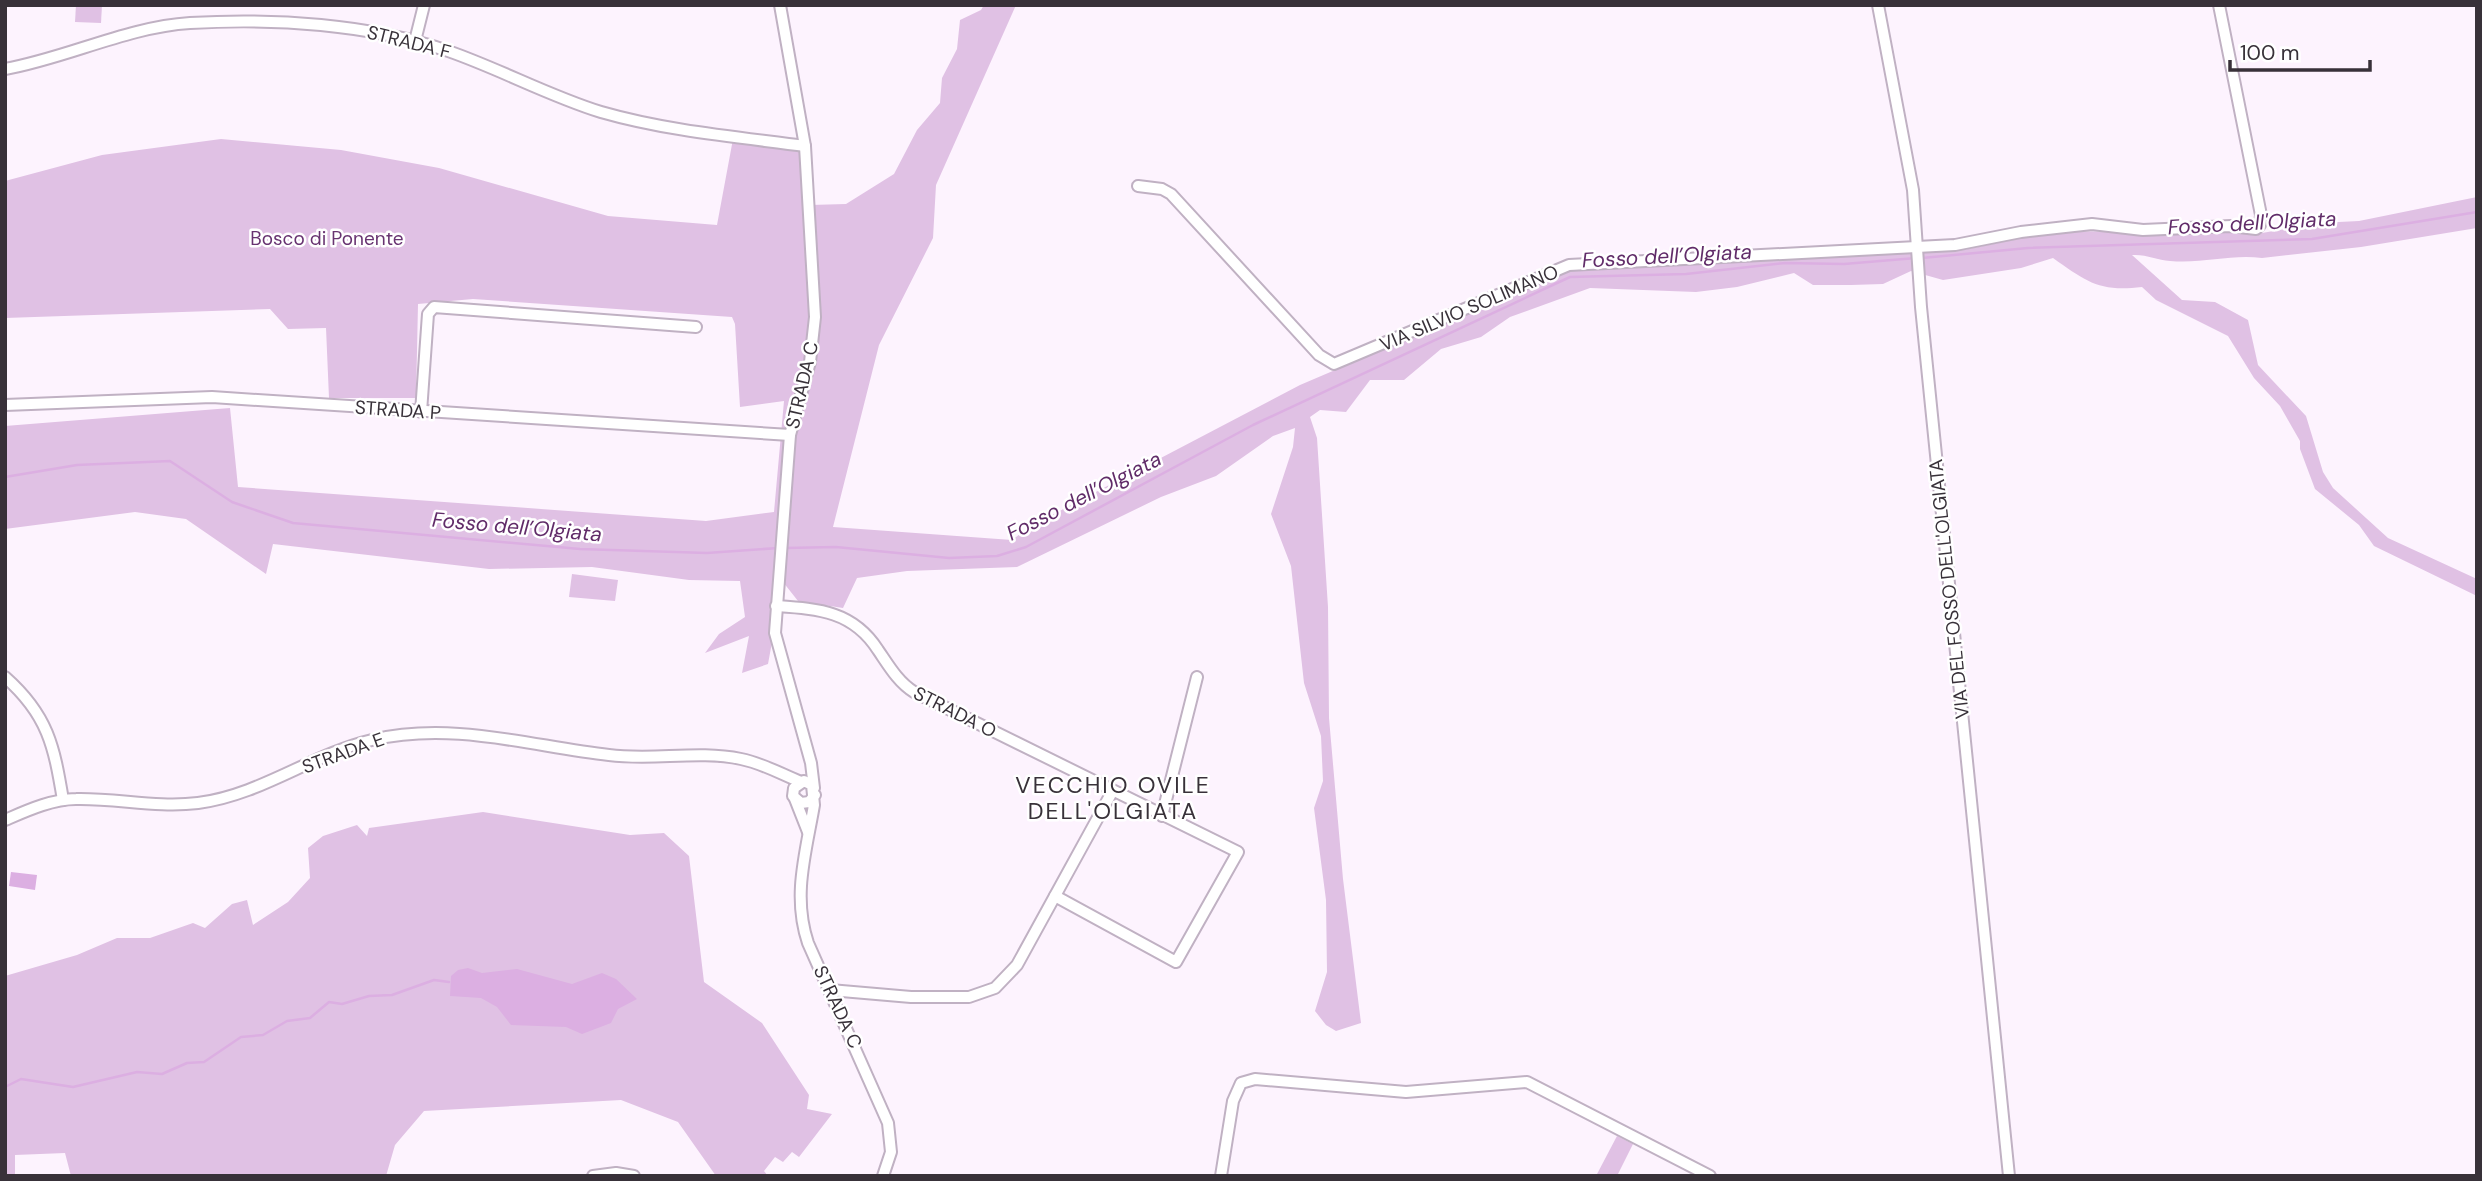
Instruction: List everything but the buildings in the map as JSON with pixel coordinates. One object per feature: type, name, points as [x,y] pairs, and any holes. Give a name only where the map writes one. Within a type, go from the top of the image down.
[{"type":"street","points":[[415,41],[424,5]]},
{"type":"street","name":"STRADA C","points":[[779,5],[805,146],[813,247],[815,329],[810,362],[790,435],[776,606],[779,654],[811,763],[814,791],[799,907],[808,943],[889,1128],[891,1152],[883,1176]]},
{"type":"street","name":"VIA DEL FOSSO DELL'OLGIATA","points":[[1878,5],[1913,190],[1922,320],[2009,1176]]},
{"type":"street","points":[[1919,254],[2021,232],[2092,224],[2143,230],[2231,226],[2256,229],[2260,225],[2260,215],[2219,5]]},
{"type":"street","name":"STRADA F","points":[[5,69],[153,29],[190,23],[338,27],[415,41],[461,55],[605,113],[703,133],[805,146]]},
{"type":"street","name":"VIA SILVIO SOLIMANO","points":[[1138,186],[1162,188],[1171,194],[1319,355],[1334,364],[1569,265],[1919,254]]},
{"type":"street","points":[[421,412],[428,314],[434,307],[696,327]]},
{"type":"street","name":"STRADA P","points":[[5,405],[212,397],[790,435]]},
{"type":"street","name":"STRADA O","points":[[776,606],[827,613],[855,623],[910,689],[1112,792],[1238,852],[1176,962],[1055,896]]},
{"type":"street","points":[[5,677],[34,706],[48,730],[64,800]]},
{"type":"street","points":[[1162,816],[1197,677]]},
{"type":"street","name":"STRADA E","points":[[5,820],[64,800],[163,805],[219,799],[261,786],[355,745],[416,732],[473,734],[627,757],[718,755],[752,761],[802,781],[814,791]]},
{"type":"street","points":[[794,798],[794,788],[802,781],[811,763]]},
{"type":"street","points":[[771,770],[788,785],[794,798],[805,803],[814,791]]},
{"type":"street","points":[[830,990],[968,998],[989,992],[1012,973],[1112,792]]},
{"type":"street","name":"STRADA C","points":[[794,798],[809,835]]},
{"type":"street","points":[[1221,1176],[1236,1091],[1241,1083],[1255,1079],[1406,1092],[1527,1082],[1710,1176]]},
{"type":"street","points":[[593,1176],[621,1173],[634,1176]]},
{"type":"green space","points":[[76,5],[102,5],[101,23],[75,22]]},
{"type":"green space","name":"Bosco di Ponente","points":[[984,5],[1016,5],[936,185],[933,238],[879,345],[833,527],[1012,540],[1031,526],[1300,385],[1569,270],[1913,249],[1963,250],[2057,231],[2262,233],[2319,223],[2359,221],[2477,197],[2477,228],[2361,247],[2262,258],[2239,257],[2182,262],[2132,255],[2182,300],[2215,302],[2248,320],[2258,365],[2306,416],[2323,472],[2333,488],[2388,538],[2477,579],[2477,596],[2374,546],[2359,525],[2315,489],[2300,449],[2300,441],[2280,406],[2254,378],[2228,336],[2156,300],[2142,287],[2115,288],[2094,283],[2053,258],[2021,268],[1943,280],[1911,271],[1883,284],[1813,285],[1794,273],[1737,287],[1696,292],[1590,288],[1510,317],[1481,337],[1441,349],[1404,380],[1370,380],[1346,412],[1320,410],[1310,417],[1317,438],[1328,607],[1329,718],[1343,879],[1361,1023],[1336,1031],[1326,1025],[1315,1011],[1327,972],[1326,900],[1314,808],[1323,781],[1321,736],[1304,683],[1291,566],[1271,514],[1293,447],[1295,428],[1273,436],[1216,476],[1161,497],[1017,567],[907,571],[857,578],[843,608],[798,601],[783,582],[768,664],[742,673],[749,636],[705,653],[719,634],[745,617],[740,581],[689,580],[592,567],[489,569],[273,544],[266,574],[186,519],[135,512],[5,529],[5,426],[230,408],[238,487],[706,521],[774,512],[784,401],[740,407],[735,324],[732,317],[473,299],[418,304],[416,398],[329,398],[326,328],[288,329],[270,309],[5,318],[5,181],[102,155],[221,139],[341,150],[439,168],[608,216],[717,225],[733,139],[805,146],[810,205],[846,204],[894,174],[917,130],[940,103],[942,78],[957,49],[960,20],[981,10]]},
{"type":"green space","points":[[572,574],[618,580],[615,601],[569,597]]},
{"type":"green space","points":[[483,812],[630,835],[664,833],[689,856],[704,982],[762,1023],[809,1095],[807,1109],[832,1114],[799,1157],[792,1152],[783,1162],[775,1157],[764,1171],[768,1176],[716,1176],[678,1122],[621,1100],[424,1111],[395,1145],[386,1176],[71,1176],[65,1153],[15,1155],[15,1176],[5,1176],[5,976],[77,955],[117,938],[150,938],[193,923],[205,928],[232,904],[247,900],[253,925],[288,902],[310,878],[308,848],[323,836],[357,825],[367,836],[369,828]]},
{"type":"green space","points":[[1617,1136],[1633,1144],[1617,1176],[1596,1176]]},
{"type":"shaded area","points":[[11,872],[37,875],[35,890],[9,886]]},
{"type":"shaded area","points":[[468,968],[482,973],[517,969],[572,984],[602,973],[616,979],[637,999],[618,1009],[611,1023],[582,1034],[566,1027],[511,1025],[497,1007],[481,998],[450,996],[451,976],[458,970]]},
{"type":"waterway","name":"Fosso dell'Olgiata","points":[[1922,258],[2028,248],[2312,239],[2477,212]]},
{"type":"waterway","name":"Fosso dell’Olgiata","points":[[785,548],[836,547],[949,558],[997,556],[1026,547],[1253,425],[1570,277],[1686,274],[1785,263],[1844,264],[1916,258]]},
{"type":"waterway","name":"Fosso dell’Olgiata","points":[[5,477],[77,465],[170,461],[232,502],[293,523],[580,549],[707,553],[778,548]]},
{"type":"waterway","points":[[5,1087],[21,1079],[73,1087],[137,1072],[162,1074],[187,1063],[204,1062],[241,1037],[263,1035],[287,1021],[310,1018],[329,1002],[342,1004],[369,996],[392,995],[434,980],[449,982]]},
{"type":"district","name":"VECCHIO OVILE DELL'OLGIATA","points":[[1113,798]]}]
